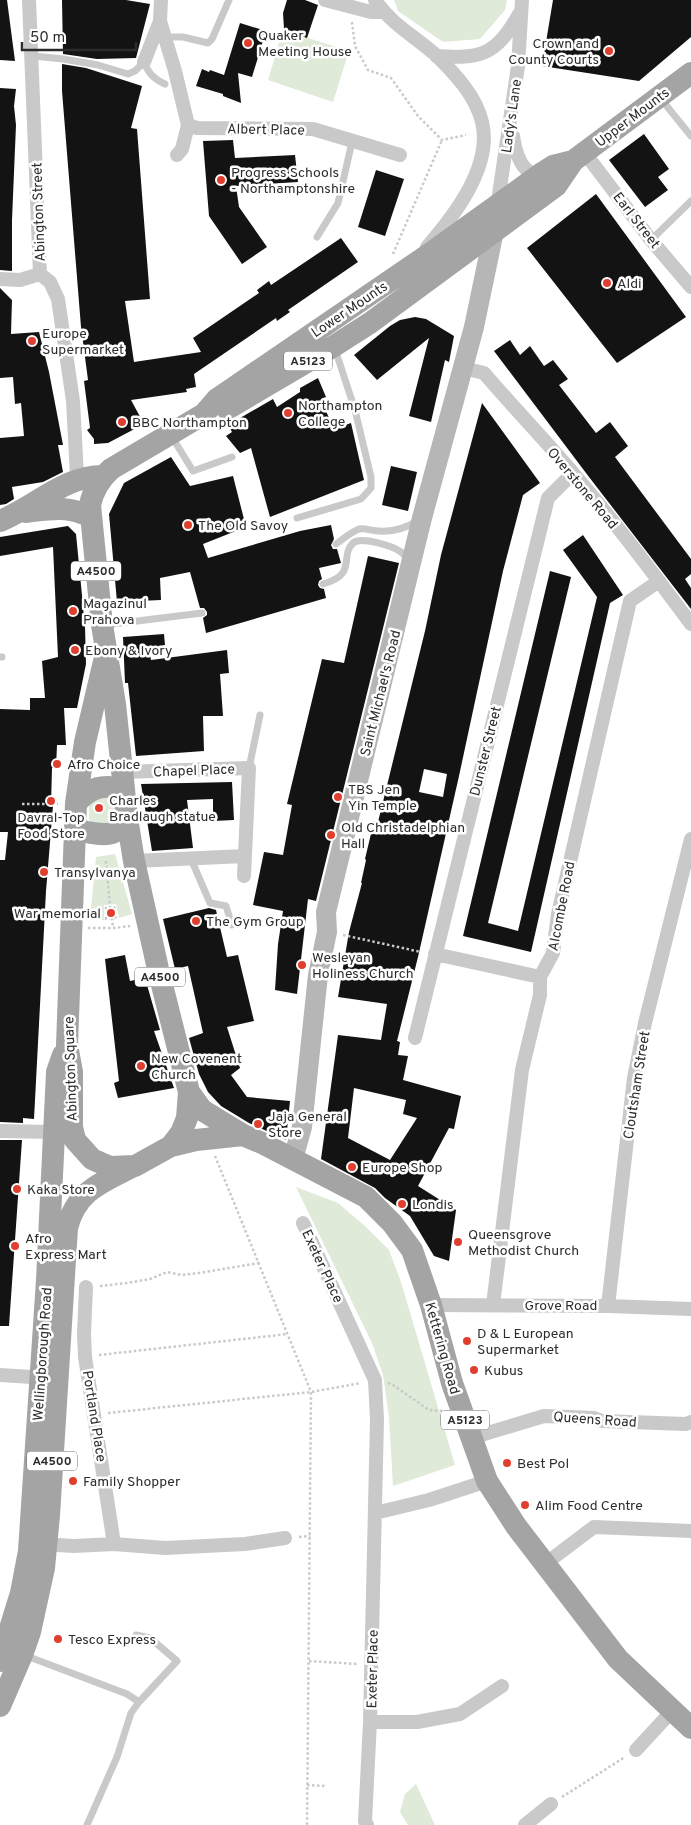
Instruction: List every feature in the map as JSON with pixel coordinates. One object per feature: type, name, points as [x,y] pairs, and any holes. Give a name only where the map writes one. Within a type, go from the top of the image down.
[{"type":"main road","name":"Upper Mounts","points":[[497,206],[542,172],[578,156],[691,73]]},
{"type":"main road","name":"Upper Mounts","points":[[494,230],[556,186],[578,156]]},
{"type":"main road","name":"Lower Mounts","points":[[327,337],[401,261],[435,250],[497,206]]},
{"type":"main road","name":"Lower Mounts","points":[[104,476],[111,469],[204,414],[217,399],[327,337],[370,323],[494,230]]},
{"type":"main road","points":[[10,517],[42,497],[77,480],[90,476],[104,476]]},
{"type":"main road","name":"Abington Square","points":[[104,476],[92,496],[90,505],[102,625],[115,704],[127,818],[134,861],[158,969],[189,1092],[187,1118],[171,1146],[135,1166],[110,1167],[92,1159],[76,1140],[72,1127],[72,1072],[67,1045],[75,830],[70,803],[106,653]]},
{"type":"main road","points":[[10,517],[61,508],[72,509],[91,516]]},
{"type":"main road","points":[[70,803],[93,788],[113,786],[123,781]]},
{"type":"main road","points":[[75,830],[89,833],[112,833],[127,818]]},
{"type":"main road","name":"Wellingborough Road","points":[[0,1706],[8,1642],[37,1602],[38,1544],[49,1378],[48,1263],[53,1132],[57,1072],[67,1045]]},
{"type":"main road","name":"A5123","points":[[189,1092],[202,1110],[243,1135]]},
{"type":"main road","name":"A5123","points":[[171,1146],[196,1140],[243,1135]]},
{"type":"main road","name":"Kettering Road","points":[[243,1135],[262,1143],[366,1198],[392,1223],[412,1250],[431,1305],[452,1383],[487,1481],[516,1526],[618,1659],[691,1728]]},
{"type":"main road","name":"Wellingborough Road","points":[[49,1378],[64,1280],[67,1228],[70,1215],[78,1202],[100,1182],[135,1166]]},
{"type":"street","name":"Abington Street","points":[[29,0],[40,274],[50,282],[58,299],[73,401],[77,476]]},
{"type":"street","points":[[160,0],[160,21],[188,124],[182,149],[176,155]]},
{"type":"street","points":[[325,0],[370,12],[384,12]]},
{"type":"street","points":[[375,0],[395,24],[436,56],[458,79],[471,96],[482,122],[483,147],[479,166],[465,196],[443,228],[401,261]]},
{"type":"street","points":[[436,56],[463,58],[485,52],[496,45],[510,30],[522,5]]},
{"type":"street","name":"Lady's Lane","points":[[494,230],[518,66],[522,5]]},
{"type":"street","points":[[144,62],[160,21]]},
{"type":"street","points":[[511,120],[515,152],[523,165],[533,173],[542,172]]},
{"type":"street","name":"Albert Place","points":[[188,124],[197,128],[314,129],[400,155]]},
{"type":"street","name":"Earl Street","points":[[578,156],[691,287]]},
{"type":"street","name":"Saint Michael's Road","points":[[293,1159],[302,1127],[318,976],[327,932],[326,912],[422,518],[463,368],[494,230]]},
{"type":"street","points":[[435,250],[448,249],[463,254],[472,261],[478,270],[482,287]]},
{"type":"street","points":[[0,279],[20,280],[40,274]]},
{"type":"street","name":"Overstone Road","points":[[463,368],[484,372],[499,392],[573,473],[691,624]]},
{"type":"street","name":"Dunster Street","points":[[415,1038],[548,498],[573,473]]},
{"type":"street","name":"Alcombe Road","points":[[493,1305],[522,1070],[540,995],[540,977],[553,953],[558,914],[630,601],[659,581]]},
{"type":"street","name":"Chapel Place","points":[[123,781],[249,768],[244,876]]},
{"type":"street","name":"Cloutsham Street","points":[[608,1306],[634,1078],[645,1023],[691,839]]},
{"type":"street","points":[[134,861],[245,856]]},
{"type":"street","points":[[435,954],[540,977]]},
{"type":"street","points":[[0,1131],[53,1132]]},
{"type":"street","name":"Exeter Place","points":[[303,1223],[375,1380],[377,1420],[372,1664],[365,1821],[367,1825]]},
{"type":"street","name":"Portland Place","points":[[86,1287],[85,1356],[114,1544]]},
{"type":"street","name":"Grove Road","points":[[431,1305],[608,1306],[691,1309]]},
{"type":"street","points":[[0,1375],[49,1378]]},
{"type":"street","name":"Queens Road","points":[[471,1438],[544,1416],[594,1418],[602,1421],[686,1424],[691,1422]]},
{"type":"street","points":[[375,1513],[429,1500],[487,1481]]},
{"type":"street","points":[[545,1564],[594,1528],[691,1531]]},
{"type":"street","points":[[38,1544],[74,1546],[114,1544],[165,1548],[245,1544],[286,1538]]},
{"type":"street","points":[[370,1722],[417,1722],[460,1714],[502,1686]]},
{"type":"street","points":[[636,1750],[672,1710]]},
{"type":"street","points":[[525,1825],[552,1804]]},
{"type":"lane","points":[[164,37],[183,37],[208,43],[212,39],[229,0]]},
{"type":"lane","points":[[32,56],[98,65],[128,74],[135,71],[144,62],[147,70],[153,77],[165,84]]},
{"type":"lane","points":[[659,96],[691,136]]},
{"type":"lane","points":[[317,237],[338,203],[352,142]]},
{"type":"lane","points":[[651,240],[691,201]]},
{"type":"lane","points":[[297,518],[361,499],[372,488],[355,410],[327,337]]},
{"type":"lane","points":[[171,434],[193,471],[232,457]]},
{"type":"lane","points":[[336,544],[357,530],[365,528],[379,531],[406,528],[422,518]]},
{"type":"lane","points":[[323,584],[341,576],[346,566],[350,548],[354,542],[361,540],[376,542],[401,551],[411,563]]},
{"type":"lane","points":[[102,625],[202,614]]},
{"type":"lane","points":[[249,768],[260,715]]},
{"type":"lane","points":[[191,858],[210,903],[226,906],[232,925]]},
{"type":"lane","points":[[87,1825],[117,1757],[131,1713],[177,1661],[150,1638],[136,1636]]},
{"type":"lane","points":[[8,1642],[118,1690],[139,1702]]},
{"type":"path","points":[[351,8],[355,46],[368,70],[391,78],[418,116],[442,140]]},
{"type":"path","points":[[442,140],[466,135]]},
{"type":"path","points":[[401,261],[442,140]]},
{"type":"path","points":[[22,804],[70,803]]},
{"type":"path","points":[[106,861],[110,907]]},
{"type":"path","points":[[110,907],[114,907],[116,917],[106,919],[106,908],[110,907]]},
{"type":"path","points":[[112,918],[113,928]]},
{"type":"path","points":[[70,928],[113,928],[149,923]]},
{"type":"path","points":[[327,932],[435,954]]},
{"type":"path","points":[[212,1150],[312,1392],[307,1825]]},
{"type":"path","points":[[86,1287],[150,1279],[167,1272],[182,1275],[198,1274],[260,1263]]},
{"type":"path","points":[[85,1356],[288,1334]]},
{"type":"path","points":[[95,1415],[312,1392]]},
{"type":"path","points":[[309,1661],[372,1664]]},
{"type":"path","points":[[552,1804],[636,1750]]},
{"type":"path","points":[[307,1785],[325,1786]]},
{"type":"green space","points":[[394,0],[507,0],[505,10],[480,39],[443,42],[398,11]]},
{"type":"green space","points":[[283,30],[349,51],[333,102],[268,80]]},
{"type":"green space","points":[[108,794],[115,801],[117,816],[111,825],[96,826],[89,820],[89,801]]},
{"type":"green space","points":[[115,854],[132,914],[119,918],[116,904],[104,905],[104,920],[90,919],[96,857]]},
{"type":"green space","points":[[296,1187],[338,1203],[389,1250],[401,1282],[455,1465],[393,1486],[389,1417],[383,1375],[372,1343]]},
{"type":"green space","points":[[416,1784],[435,1825],[408,1825],[400,1812],[405,1794]]},
{"type":"building","points":[[0,0],[7,0],[15,61],[0,60]]},
{"type":"building","points":[[62,0],[126,0],[150,4],[136,58],[97,59],[63,54]]},
{"type":"building","points":[[287,0],[305,0],[318,5],[307,38],[284,29],[283,13]]},
{"type":"building","name":"Crown and County Courts","points":[[553,0],[691,0],[691,37],[639,81],[542,66]]},
{"type":"building","points":[[240,23],[266,31],[252,77],[238,73],[241,103],[223,96],[223,94],[196,86],[202,69],[224,75]]},
{"type":"building","points":[[62,64],[86,68],[142,86],[131,128],[137,129],[150,299],[125,301],[134,362],[201,352],[193,338],[259,293],[257,290],[269,281],[271,285],[341,238],[358,262],[288,310],[290,312],[277,321],[276,318],[194,374],[196,387],[186,389],[187,392],[131,400],[144,424],[108,443],[94,444],[94,439],[87,430],[90,428],[84,381],[88,380],[81,327],[62,91]]},
{"type":"building","points":[[0,88],[16,89],[14,106],[16,125],[12,271],[0,270]]},
{"type":"building","points":[[644,134],[669,169],[658,177],[668,190],[645,207],[609,160]]},
{"type":"building","points":[[233,140],[235,158],[295,155],[298,182],[236,186],[239,207],[267,247],[242,264],[209,216],[203,141]]},
{"type":"building","points":[[376,170],[404,179],[385,236],[358,227]]},
{"type":"building","name":"Aldi","points":[[596,194],[686,317],[617,363],[527,248]]},
{"type":"building","points":[[0,288],[12,300],[11,334],[39,332],[63,445],[58,445],[63,472],[43,482],[12,487],[14,499],[0,505],[0,438],[24,436],[21,403],[15,404],[13,377],[0,378]]},
{"type":"building","name":"Northampton College","points":[[415,317],[426,319],[454,336],[449,362],[445,360],[431,422],[409,416],[429,338],[377,380],[354,355],[390,326],[400,320]]},
{"type":"building","points":[[510,340],[520,355],[530,346],[544,366],[553,360],[568,379],[559,385],[596,433],[610,422],[628,446],[615,457],[691,559],[691,574],[685,579],[691,588],[691,609],[494,351]]},
{"type":"building","points":[[318,378],[326,397],[321,400],[334,429],[351,423],[364,480],[270,517],[251,448],[240,453],[226,436],[232,432],[228,425],[273,399],[277,407],[300,392],[300,388]]},
{"type":"building","points":[[482,403],[540,483],[523,495],[503,571],[459,776],[397,1041],[400,1042],[398,1055],[408,1056],[403,1080],[461,1096],[454,1129],[449,1128],[418,1186],[456,1210],[449,1261],[434,1256],[410,1216],[385,1198],[375,1188],[321,1159],[338,1035],[381,1040],[387,1004],[338,997],[349,932],[362,883],[365,859],[374,821],[378,822],[425,631],[441,555]],"holes":[[[424,769],[447,774],[443,797],[419,792]],[[354,1088],[406,1100],[403,1114],[417,1118],[390,1160],[348,1138]]]},
{"type":"building","points":[[171,457],[190,486],[233,476],[246,527],[203,544],[208,558],[300,531],[331,525],[334,539],[331,545],[333,549],[337,549],[341,563],[319,568],[322,579],[318,585],[324,589],[326,598],[206,633],[203,618],[207,615],[207,612],[204,608],[200,608],[190,572],[160,578],[161,600],[117,602],[109,514],[124,483]]},
{"type":"building","points":[[391,466],[417,472],[408,511],[382,505]]},
{"type":"building","points":[[68,526],[76,534],[85,626],[86,664],[77,708],[64,708],[66,745],[57,745],[56,768],[52,768],[51,806],[53,806],[46,891],[34,1119],[23,1118],[23,1123],[0,1122],[0,860],[5,860],[8,832],[0,832],[0,709],[30,710],[30,698],[45,698],[42,661],[58,657],[53,547],[0,556],[0,537]]},
{"type":"building","points":[[583,535],[623,595],[610,603],[531,952],[463,936],[550,571],[571,577],[488,923],[518,931],[597,597],[563,550]]},
{"type":"building","points":[[368,556],[399,563],[316,901],[308,899],[297,994],[275,990],[278,944],[283,911],[253,905],[264,852],[283,855],[292,805],[287,804],[322,659],[344,663]]},
{"type":"building","points":[[164,634],[165,645],[149,650],[151,660],[227,650],[229,673],[220,674],[223,716],[203,716],[204,751],[136,756],[128,683],[125,683],[123,637]]},
{"type":"building","points":[[232,782],[234,820],[213,821],[213,799],[187,800],[193,848],[152,851],[141,784]]},
{"type":"building","points":[[209,908],[216,910],[227,957],[238,955],[254,1021],[227,1027],[240,1068],[231,1075],[247,1097],[290,1101],[286,1140],[249,1123],[221,1106],[208,1092],[199,1074],[189,1038],[203,1033],[188,966],[175,969],[163,919]]},
{"type":"building","points":[[125,955],[130,981],[145,978],[160,1030],[154,1031],[174,1088],[118,1098],[114,1083],[119,1081],[105,959]]},
{"type":"building","points":[[0,1140],[22,1140],[9,1326],[0,1326]]},
{"type":"place","name":"Quaker Meeting House","points":[[248,43]]},
{"type":"place","name":"Crown and County Courts","points":[[609,51]]},
{"type":"place","name":"Progress Schools - Northamptonshire","points":[[221,180]]},
{"type":"place","name":"Aldi","points":[[607,283]]},
{"type":"place","name":"Europe Supermarket","points":[[32,341]]},
{"type":"place","name":"Northampton College","points":[[288,413]]},
{"type":"place","name":"BBC Northampton","points":[[122,422]]},
{"type":"place","name":"The Old Savoy","points":[[188,525]]},
{"type":"place","name":"Magazinul Prahova","points":[[73,611]]},
{"type":"place","name":"Ebony & Ivory","points":[[75,650]]},
{"type":"place","name":"Afro Choice","points":[[57,764]]},
{"type":"place","name":"TBS Jen Yin Temple","points":[[338,797]]},
{"type":"place","name":"Davral-Top Food Store","points":[[51,801]]},
{"type":"place","name":"Charles Bradlaugh statue","points":[[99,808]]},
{"type":"place","name":"Old Christadelphian Hall","points":[[331,835]]},
{"type":"place","name":"Transylvanya","points":[[44,872]]},
{"type":"place","name":"War memorial","points":[[111,913]]},
{"type":"place","name":"The Gym Group","points":[[196,921]]},
{"type":"place","name":"Wesleyan Holiness Church","points":[[302,965]]},
{"type":"place","name":"New Covenent Church","points":[[141,1066]]},
{"type":"place","name":"Jaja General Store","points":[[258,1124]]},
{"type":"place","name":"Europe Shop","points":[[352,1167]]},
{"type":"place","name":"Kaka Store","points":[[17,1189]]},
{"type":"place","name":"Londis","points":[[402,1204]]},
{"type":"place","name":"Queensgrove Methodist Church","points":[[458,1242]]},
{"type":"place","name":"Afro Express Mart","points":[[15,1246]]},
{"type":"place","name":"D & L European Supermarket","points":[[467,1341]]},
{"type":"place","name":"Kubus","points":[[474,1370]]},
{"type":"place","name":"Best Pol","points":[[507,1463]]},
{"type":"place","name":"Family Shopper","points":[[73,1481]]},
{"type":"place","name":"Alim Food Centre","points":[[525,1505]]},
{"type":"place","name":"Tesco Express","points":[[58,1639]]}]
